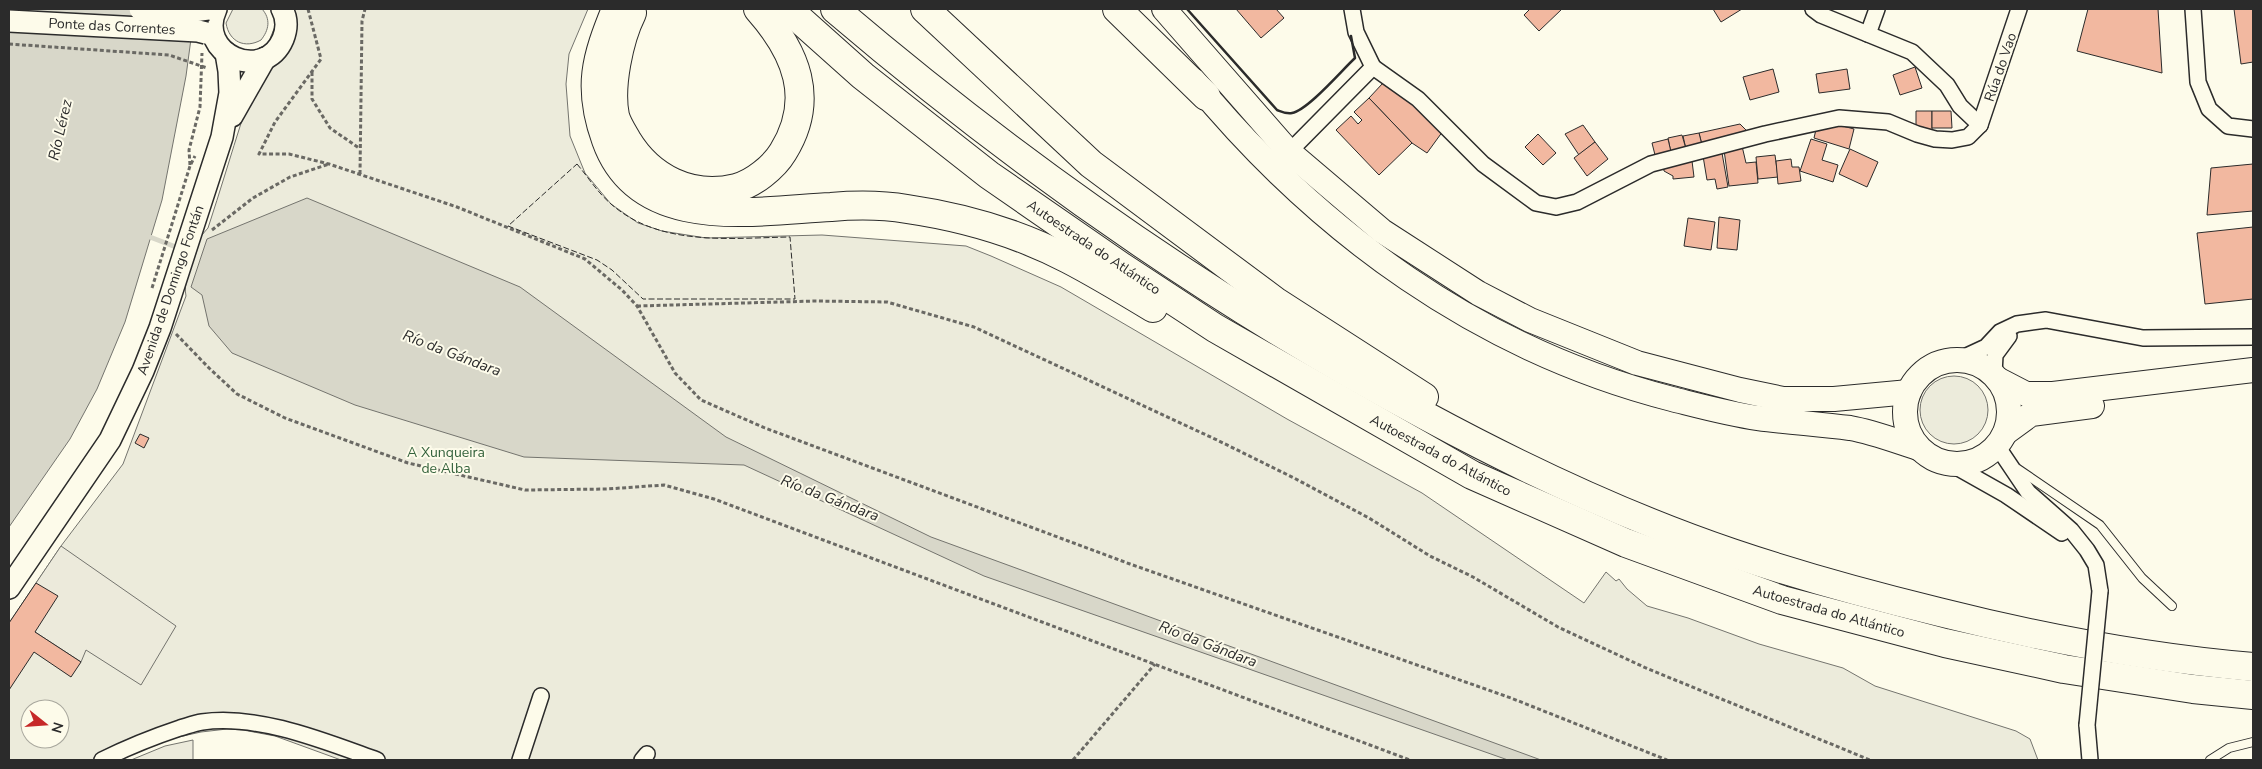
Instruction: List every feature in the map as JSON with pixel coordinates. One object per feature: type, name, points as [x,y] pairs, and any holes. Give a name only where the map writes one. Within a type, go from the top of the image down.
[{"type":"highway","points":[[616,9],[602,43],[594,80],[599,120],[612,159],[631,180],[661,201],[695,210],[760,212],[833,207],[905,208],[987,226],[1068,258],[1412,457],[1472,475]]},
{"type":"highway","points":[[634,9],[627,23],[618,59],[614,89],[616,116],[624,135],[646,166],[663,178],[678,186],[700,191],[716,191],[738,188],[778,161],[793,136],[799,118],[800,86],[789,54],[769,22],[758,9]]},
{"type":"highway","name":"Autoestrada do Atlántico","points":[[788,9],[863,76],[989,175],[1122,267],[1215,328],[1472,475],[1626,543],[1782,600],[1944,644],[2064,669],[2193,689],[2253,695]]},
{"type":"highway","name":"Autoestrada do Atlántico","points":[[835,9],[899,63],[1096,212],[1199,283],[1345,373],[1489,450],[1572,489],[1730,552],[1879,598],[2007,629],[2120,650],[2253,667]]},
{"type":"highway","points":[[925,9],[1091,164],[1275,301],[1485,436],[1572,489]]},
{"type":"highway","points":[[1117,9],[1206,96]]},
{"type":"main road","name":"Ponte das Correntes","points":[[140,9],[193,11],[208,9]]},
{"type":"main road","name":"Avenida de Domingo Fontán","points":[[216,9],[212,26],[212,43],[229,72],[230,93],[222,137]]},
{"type":"main road","points":[[1134,9],[1206,96],[1272,167],[1312,206],[1347,235],[1418,284],[1485,326],[1534,350],[1671,399],[1756,418],[1851,428],[1918,448],[1939,462],[1968,464],[2003,447],[2031,414],[2242,387],[2253,380]]},
{"type":"main road","points":[[1164,9],[1289,152],[1382,231],[1478,293],[1530,320],[1637,364],[1783,399],[1834,400],[1909,392]]},
{"type":"main road","name":"Avenida de Domingo Fontán","points":[[9,588],[110,440],[143,371],[164,282],[190,229],[222,137],[241,98],[265,58],[278,48],[285,33],[284,10]]},
{"type":"main road","name":"Ponte das Correntes","points":[[9,21],[198,31],[234,59],[255,61],[265,58]]},
{"type":"main road","points":[[1918,448],[1910,436],[1905,421],[1905,406],[1909,392],[1917,378],[1928,368],[1943,362],[1971,361],[1983,366],[1996,377],[2026,394],[2053,394],[2253,370]]},
{"type":"main road","points":[[1996,377],[2006,392],[2009,406],[2009,419],[2003,447]]},
{"type":"street","points":[[1352,9],[1356,32],[1373,66],[1418,99],[1483,164],[1536,202],[1556,208],[1577,202],[1651,164],[1765,134],[1839,118],[1888,122],[1935,140],[1952,140],[1968,137],[1980,125],[1960,106],[1947,85],[1912,52],[1821,16],[1813,9]]},
{"type":"street","points":[[1868,34],[1877,9]]},
{"type":"street","name":"Rúa do Vao","points":[[1980,125],[2019,9]]},
{"type":"street","points":[[2193,9],[2198,82],[2209,109],[2228,126],[2253,129]]},
{"type":"street","points":[[1289,152],[1373,66]]},
{"type":"street","points":[[1958,360],[1986,347],[2000,332],[2027,321],[2046,320],[2143,338],[2253,337]]},
{"type":"street","points":[[1996,377],[1995,355],[2002,343],[2027,321]]},
{"type":"street","points":[[2003,447],[2028,492],[2071,530],[2096,565],[2100,591],[2087,725],[2090,760]]},
{"type":"street","points":[[1951,464],[2006,494],[2087,550]]},
{"type":"street","points":[[520,760],[540,696]]},
{"type":"street","points":[[102,760],[146,739],[202,722],[246,722],[266,725],[377,760]]},
{"type":"lane","points":[[2003,447],[2100,525],[2142,578],[2172,606]]},
{"type":"lane","points":[[2210,760],[2229,748],[2253,742]]},
{"type":"path","points":[[308,9],[321,59],[275,122],[259,154],[289,154],[329,164],[457,207],[585,258],[622,290],[637,306],[675,374],[701,400],[765,428],[1130,564],[1511,698],[1668,760]]},
{"type":"path","points":[[360,174],[362,21],[365,9]]},
{"type":"path","points":[[164,282],[190,229],[189,150],[200,107],[212,43]]},
{"type":"path","points":[[9,44],[169,55],[207,68]]},
{"type":"path","points":[[312,72],[312,99],[330,128],[360,148]]},
{"type":"path","points":[[190,229],[253,198],[290,177],[329,164]]},
{"type":"path","points":[[637,306],[816,301],[887,302],[974,327],[1201,432],[1294,478],[1369,518],[1430,556],[1474,577],[1558,627],[1655,672],[1870,760]]},
{"type":"path","points":[[174,333],[237,394],[286,418],[408,463],[525,490],[607,489],[664,485],[714,499],[1410,760]]},
{"type":"path","points":[[1073,760],[1155,664]]},
{"type":"green space","points":[[233,9],[262,9],[267,17],[268,24],[261,40],[255,43],[244,44],[230,35],[226,23]]},
{"type":"green space","name":"A Xunqueira de Alba","points":[[282,9],[588,9],[569,54],[566,84],[570,136],[585,173],[611,204],[638,223],[662,231],[706,238],[822,235],[966,246],[1061,287],[1287,419],[1422,493],[1584,603],[1606,572],[1616,581],[1619,579],[1627,589],[1647,606],[1688,618],[1759,644],[1843,668],[1875,686],[2016,731],[2030,739],[2038,760],[341,760],[275,736],[227,729],[201,732],[165,740],[120,760],[9,760],[9,623],[61,546],[123,464],[186,296],[185,291],[192,256],[195,256],[201,236],[208,228],[252,90]]},
{"type":"green space","points":[[1947,376],[1961,376],[1973,381],[1983,391],[1988,403],[1988,417],[1983,429],[1973,439],[1961,444],[1947,444],[1935,439],[1925,429],[1920,417],[1920,403],[1925,391],[1935,381]]},
{"type":"shaded area","points":[[61,546],[176,626],[141,685],[86,650],[81,662],[35,632],[36,583]]},
{"type":"shaded area","points":[[193,740],[193,760],[131,760],[165,746]]},
{"type":"water","name":"Río Lérez","points":[[9,9],[195,9],[186,76],[162,200],[125,322],[97,389],[70,439],[9,527]]},
{"type":"water","points":[[307,198],[520,287],[726,437],[931,537],[1541,760],[1508,760],[984,576],[744,465],[524,457],[355,405],[232,353],[209,326],[202,295],[191,287],[207,239]]},
{"type":"building","points":[[1236,9],[1276,9],[1284,18],[1261,38]]},
{"type":"building","points":[[1530,9],[1562,9],[1539,31],[1524,15]]},
{"type":"building","points":[[1713,9],[1742,9],[1721,22]]},
{"type":"building","points":[[2088,9],[2158,9],[2162,73],[2077,51]]},
{"type":"building","points":[[2234,9],[2253,9],[2253,62],[2241,64]]},
{"type":"building","points":[[1915,67],[1922,88],[1900,95],[1893,75]]},
{"type":"building","points":[[1773,69],[1779,92],[1750,100],[1743,77]]},
{"type":"building","points":[[1847,69],[1850,89],[1819,93],[1816,74]]},
{"type":"building","points":[[1383,83],[1408,99],[1443,131],[1427,153],[1412,143],[1369,98]]},
{"type":"building","points":[[1369,98],[1412,143],[1379,175],[1336,130],[1351,116],[1358,124],[1362,120],[1354,112]]},
{"type":"building","points":[[1916,111],[1932,111],[1932,133],[1916,126]]},
{"type":"building","points":[[1932,111],[1951,111],[1952,128],[1932,128]]},
{"type":"building","points":[[1740,124],[1751,135],[1702,145],[1699,133]]},
{"type":"building","points":[[1823,124],[1834,127],[1835,124],[1854,129],[1849,149],[1814,138],[1817,125]]},
{"type":"building","points":[[1583,125],[1595,142],[1579,155],[1565,134]]},
{"type":"building","points":[[1699,133],[1702,145],[1686,149],[1683,136]]},
{"type":"building","points":[[1538,134],[1556,153],[1543,165],[1525,147]]},
{"type":"building","points":[[1682,135],[1686,149],[1671,153],[1668,138]]},
{"type":"building","points":[[1668,139],[1671,152],[1655,155],[1652,143]]},
{"type":"building","points":[[1811,139],[1827,144],[1822,160],[1838,165],[1833,182],[1800,171]]},
{"type":"building","points":[[1595,142],[1608,159],[1587,176],[1574,158]]},
{"type":"building","points":[[1742,146],[1746,163],[1756,162],[1758,183],[1729,186],[1724,150]]},
{"type":"building","points":[[1850,149],[1878,162],[1867,187],[1839,174]]},
{"type":"building","points":[[1722,153],[1728,187],[1717,189],[1715,179],[1707,180],[1703,156]]},
{"type":"building","points":[[1775,155],[1778,177],[1758,179],[1756,157]]},
{"type":"building","points":[[1791,159],[1792,167],[1799,167],[1801,181],[1778,184],[1776,161]]},
{"type":"building","points":[[1692,161],[1694,177],[1673,179],[1673,176],[1664,171],[1663,164]]},
{"type":"building","points":[[2253,164],[2253,211],[2207,215],[2211,168]]},
{"type":"building","points":[[1719,217],[1740,220],[1737,250],[1717,248]]},
{"type":"building","points":[[1688,218],[1715,222],[1711,250],[1684,246]]},
{"type":"building","points":[[2253,227],[2253,299],[2205,304],[2197,233]]},
{"type":"building","points":[[140,434],[149,438],[144,448],[135,443]]},
{"type":"building","points":[[36,583],[58,596],[35,632],[81,662],[71,677],[34,652],[9,690],[9,623]]},
{"type":"waterway","name":"Río da Gándara","points":[[150,237],[181,249]]},
{"type":"fence","points":[[577,164],[606,200],[630,218],[651,227],[673,234],[696,237],[790,237],[795,299],[643,299],[612,270],[597,260],[508,226],[577,164]]},
{"type":"wall","points":[[1187,9],[1277,110],[1286,113],[1292,113],[1307,105],[1355,58],[1351,36]]}]
